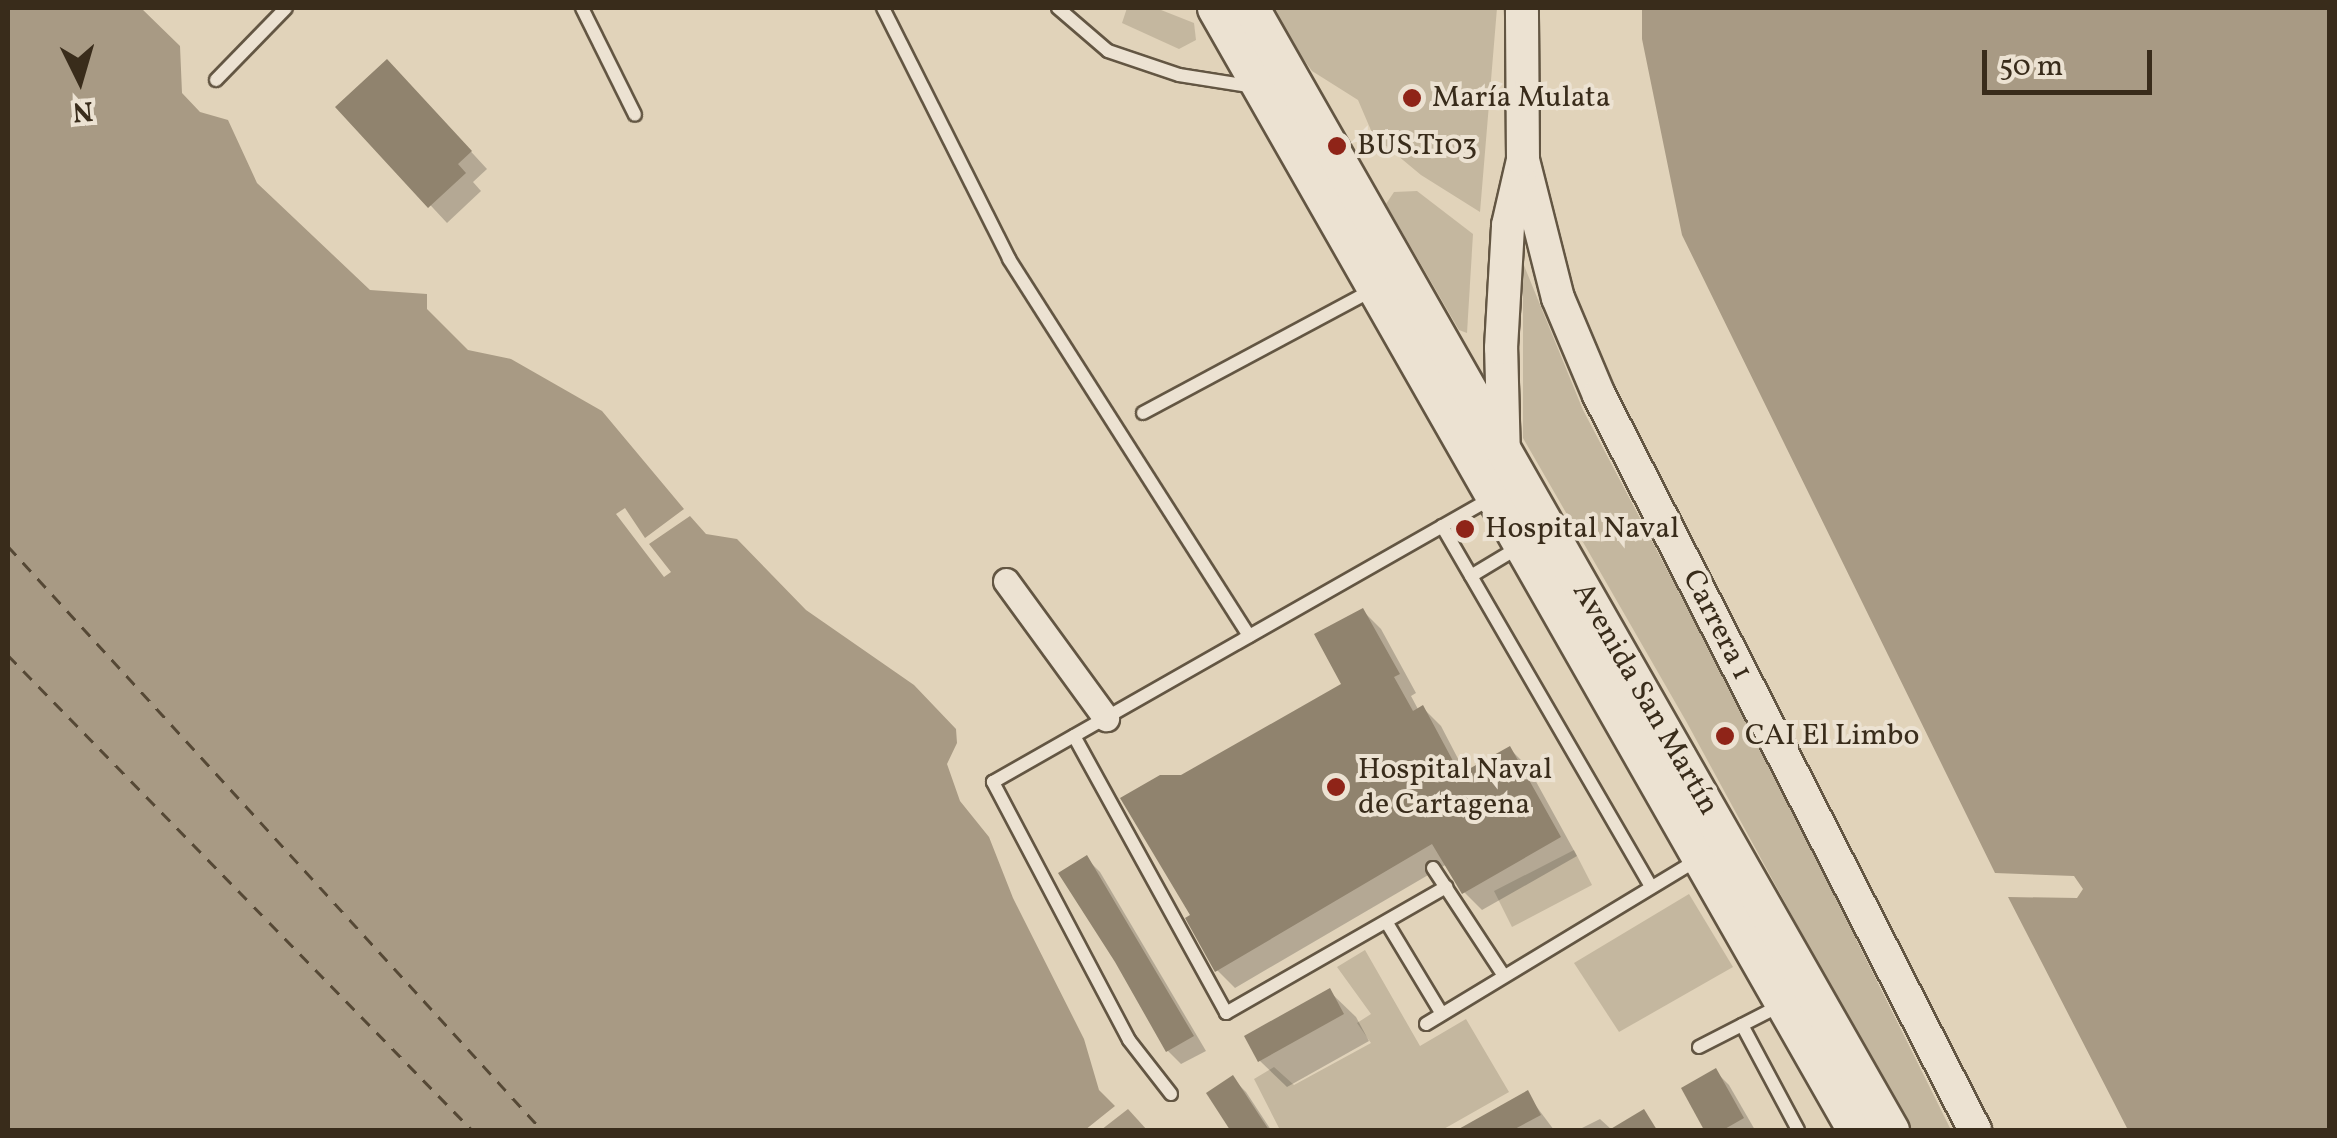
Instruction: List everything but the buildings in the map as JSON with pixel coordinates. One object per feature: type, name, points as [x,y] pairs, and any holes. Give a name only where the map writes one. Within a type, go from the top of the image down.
[{"type":"main road","name":"Avenida San Martín","points":[[1215,8],[1856,1130]]},
{"type":"main road","name":"Avenida San Martín","points":[[1251,8],[1891,1130]]},
{"type":"street","name":"Carrera 1","points":[[1493,497],[1506,452],[1501,348],[1508,225],[1522,160],[1522,8]]},
{"type":"street","name":"Carrera 1","points":[[1522,160],[1558,298],[1600,394],[1975,1130]]},
{"type":"street","points":[[1006,581],[1106,718]]},
{"type":"lane","points":[[216,80],[286,8]]},
{"type":"lane","points":[[582,8],[635,114]]},
{"type":"lane","points":[[883,8],[1009,259],[1249,636]]},
{"type":"lane","points":[[1058,8],[1108,51],[1179,75],[1260,87]]},
{"type":"lane","points":[[1143,413],[1374,289]]},
{"type":"lane","points":[[1171,1094],[1128,1040],[993,782],[1493,497]]},
{"type":"lane","points":[[1442,526],[1652,888]]},
{"type":"lane","points":[[1471,576],[1521,545]]},
{"type":"lane","points":[[1074,736],[1226,1014],[1446,887]]},
{"type":"lane","points":[[1426,1024],[1700,858]]},
{"type":"lane","points":[[1434,868],[1504,976]]},
{"type":"lane","points":[[1387,923],[1442,1014]]},
{"type":"lane","points":[[1699,1048],[1783,1004]]},
{"type":"lane","points":[[1742,1025],[1798,1130]]},
{"type":"shaded area","points":[[8,8],[141,8],[180,46],[182,93],[200,112],[228,120],[257,183],[370,290],[427,294],[427,309],[468,350],[511,359],[602,411],[684,509],[645,538],[625,508],[616,514],[664,577],[671,572],[649,544],[690,516],[706,534],[737,539],[806,610],[914,685],[956,729],[957,743],[947,764],[960,801],[989,837],[1013,898],[1084,1039],[1099,1090],[1115,1106],[1085,1130],[8,1130]]},
{"type":"shaded area","points":[[1127,8],[1156,8],[1194,23],[1196,40],[1179,49],[1122,23]]},
{"type":"shaded area","points":[[1267,8],[1497,8],[1480,212],[1421,175],[1373,135],[1358,100],[1312,71]]},
{"type":"shaded area","points":[[1642,8],[2329,8],[2329,1130],[2128,1130],[2008,897],[2077,898],[2083,889],[2074,876],[1995,873],[1682,235],[1642,39]]},
{"type":"shaded area","points":[[1417,191],[1473,234],[1467,333],[1459,330],[1386,204],[1394,192]]},
{"type":"shaded area","points":[[1523,263],[1583,410],[1763,752],[1951,1130],[1909,1130],[1686,721],[1523,438]]},
{"type":"shaded area","points":[[1574,850],[1592,885],[1512,927],[1494,891]]},
{"type":"shaded area","points":[[1689,894],[1733,967],[1619,1032],[1574,963]]},
{"type":"shaded area","points":[[1365,950],[1420,1046],[1466,1019],[1509,1092],[1442,1130],[1280,1130],[1254,1079],[1274,1067],[1294,1085],[1371,1043],[1357,1023],[1371,1014],[1337,967]]},
{"type":"shaded area","points":[[1128,1109],[1147,1130],[1101,1130]]},
{"type":"ferry route","points":[[8,546],[542,1130]]},
{"type":"ferry route","points":[[8,655],[472,1130]]},
{"type":"place","name":"María Mulata","points":[[1412,98]]},
{"type":"place","name":"BUS.T103","points":[[1337,146]]},
{"type":"place","name":"Hospital Naval","points":[[1465,529]]},
{"type":"place","name":"CAI El Limbo","points":[[1725,736]]},
{"type":"place","name":"Hospital Naval de Cartagena","points":[[1336,787]]}]
